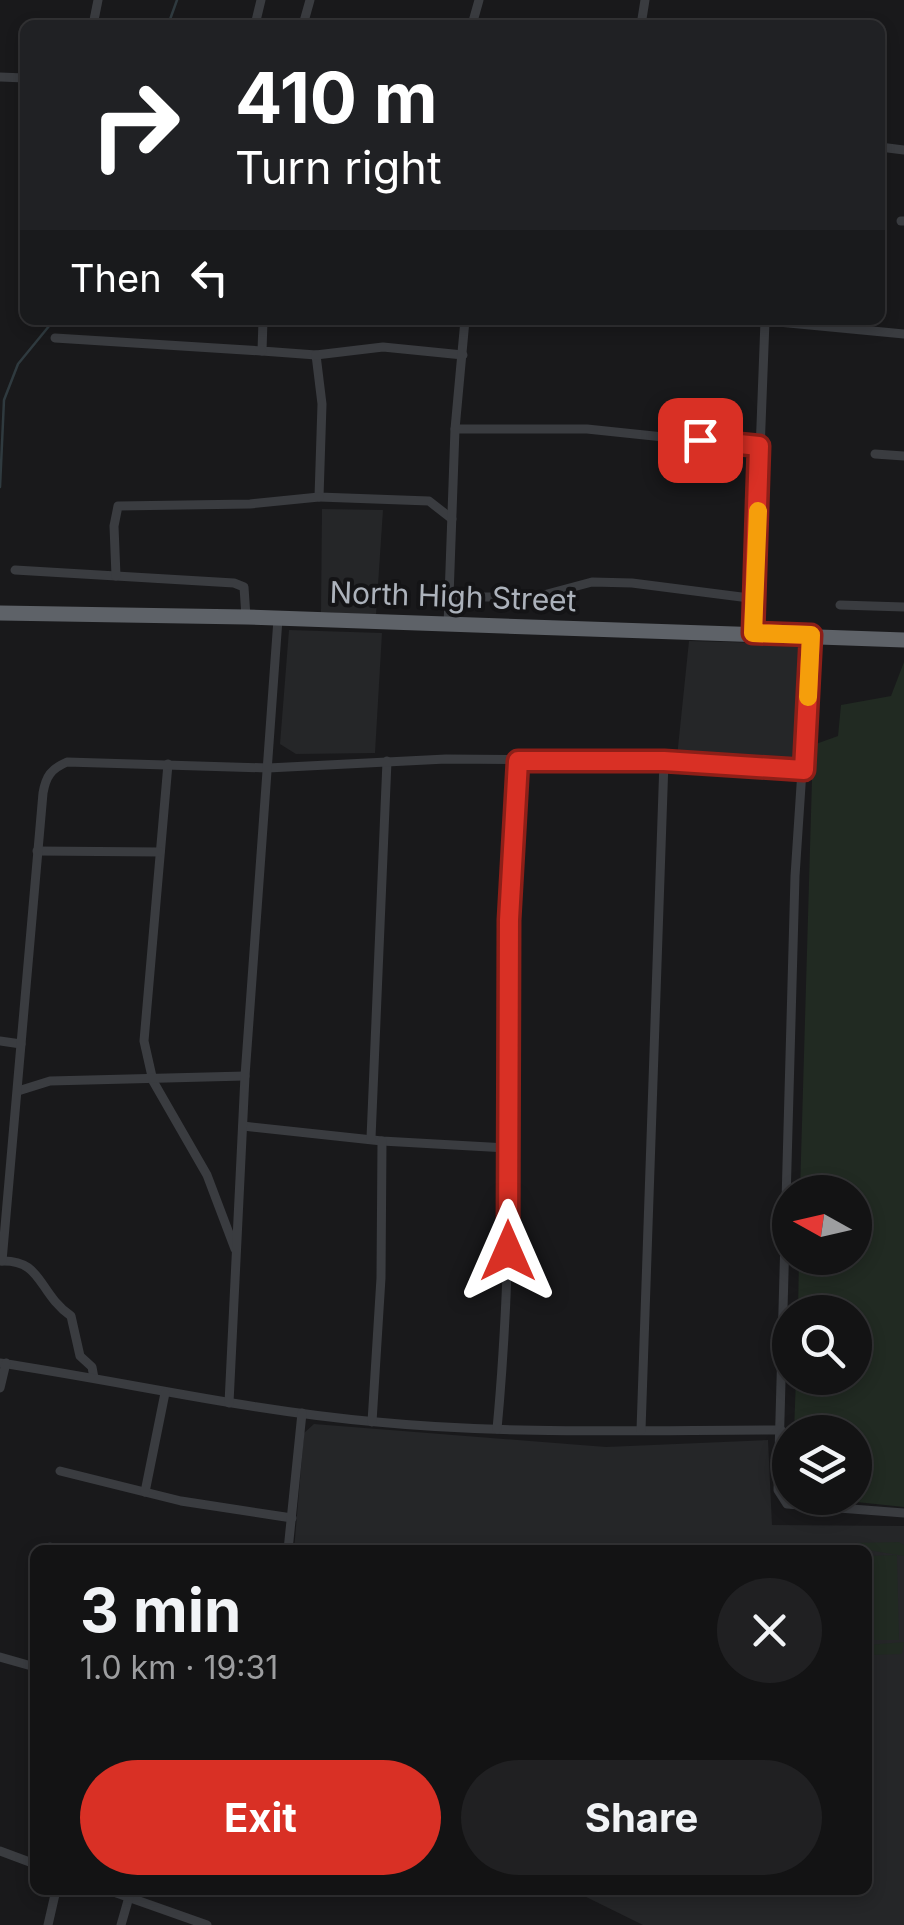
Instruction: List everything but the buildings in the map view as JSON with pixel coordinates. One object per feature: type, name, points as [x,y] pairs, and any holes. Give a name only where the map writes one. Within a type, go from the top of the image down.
[{"type":"highway","name":"North High Street","points":[[0,613],[246,617],[904,640]]},
{"type":"street","points":[[262,325],[262,350]]},
{"type":"street","points":[[448,625],[455,429],[466,325]]},
{"type":"street","points":[[753,633],[757,599],[761,325]]},
{"type":"street","points":[[812,325],[904,334]]},
{"type":"street","points":[[55,338],[316,355],[383,347],[463,355]]},
{"type":"street","points":[[316,355],[322,404],[319,497]]},
{"type":"street","points":[[455,429],[586,429],[759,446]]},
{"type":"street","points":[[875,454],[904,456]]},
{"type":"street","points":[[116,576],[114,526],[118,506],[250,504],[319,497],[429,501],[452,518]]},
{"type":"street","points":[[15,570],[234,583],[244,587],[246,617]]},
{"type":"street","points":[[449,597],[536,597],[592,582],[632,583],[757,599]]},
{"type":"street","points":[[840,605],[904,607]]},
{"type":"street","points":[[229,1403],[245,1076],[278,619]]},
{"type":"street","points":[[781,1415],[795,876],[811,635]]},
{"type":"street","points":[[372,1422],[382,1278],[377,1140],[386,761]]},
{"type":"street","points":[[94,1378],[92,1367],[80,1356],[71,1316],[51,1302],[33,1268],[16,1260],[1,1261],[37,851],[45,778],[55,767],[68,762],[268,768],[386,761],[664,761],[804,770]]},
{"type":"street","points":[[497,1430],[508,1271],[509,920],[518,761]]},
{"type":"street","points":[[641,1430],[664,761]]},
{"type":"street","points":[[168,764],[144,1042],[153,1081],[207,1175],[236,1252]]},
{"type":"street","points":[[37,851],[160,852]]},
{"type":"street","points":[[0,1040],[21,1044]]},
{"type":"street","points":[[18,1091],[50,1081],[245,1076]]},
{"type":"street","points":[[243,1126],[507,1148]]},
{"type":"street","points":[[0,1388],[3,1363],[165,1393],[372,1422],[497,1430],[772,1430]]},
{"type":"street","points":[[145,1492],[165,1393]]},
{"type":"street","points":[[289,1545],[302,1412]]},
{"type":"street","points":[[60,1471],[145,1492],[292,1518]]},
{"type":"street","points":[[872,1511],[904,1513]]},
{"type":"street","points":[[0,1657],[30,1666]]},
{"type":"street","points":[[0,1852],[30,1862]]},
{"type":"street","points":[[48,1925],[55,1895]]},
{"type":"street","points":[[121,1925],[130,1895]]},
{"type":"street","points":[[132,1895],[207,1925]]},
{"type":"shaded area","points":[[322,509],[383,510],[376,615],[321,612]]},
{"type":"shaded area","points":[[289,630],[382,633],[375,753],[296,754],[280,744]]},
{"type":"shaded area","points":[[689,641],[808,644],[800,761],[677,757]]},
{"type":"shaded area","points":[[904,662],[904,1507],[872,1504],[872,1415],[795,1415],[795,1395],[872,1395],[872,1295],[798,1295],[799,1275],[872,1275],[872,1175],[800,1175],[813,745],[838,736],[841,705],[891,696]]},
{"type":"shaded area","points":[[314,1424],[606,1447],[768,1440],[772,1525],[904,1526],[904,1925],[643,1925],[582,1895],[872,1895],[872,1545],[294,1545],[304,1433]]},
{"type":"shaded area","points":[[899,1542],[904,1545],[904,1556],[872,1551],[872,1545],[764,1545]]},
{"type":"shaded area","points":[[897,1555],[899,1640],[872,1640],[872,1556]]},
{"type":"shaded area","points":[[904,1642],[902,1654],[872,1655],[872,1645]]},
{"type":"waterway","points":[[170,20],[177,0]]},
{"type":"waterway","points":[[0,487],[4,400],[18,364],[50,325]]},
{"type":"slow traffic","points":[[758,511],[753,633],[811,635],[808,697]]},
{"type":"route","points":[[508,1251],[509,920],[518,761],[664,761],[804,770],[811,635],[753,633],[759,446],[700,440]]}]
